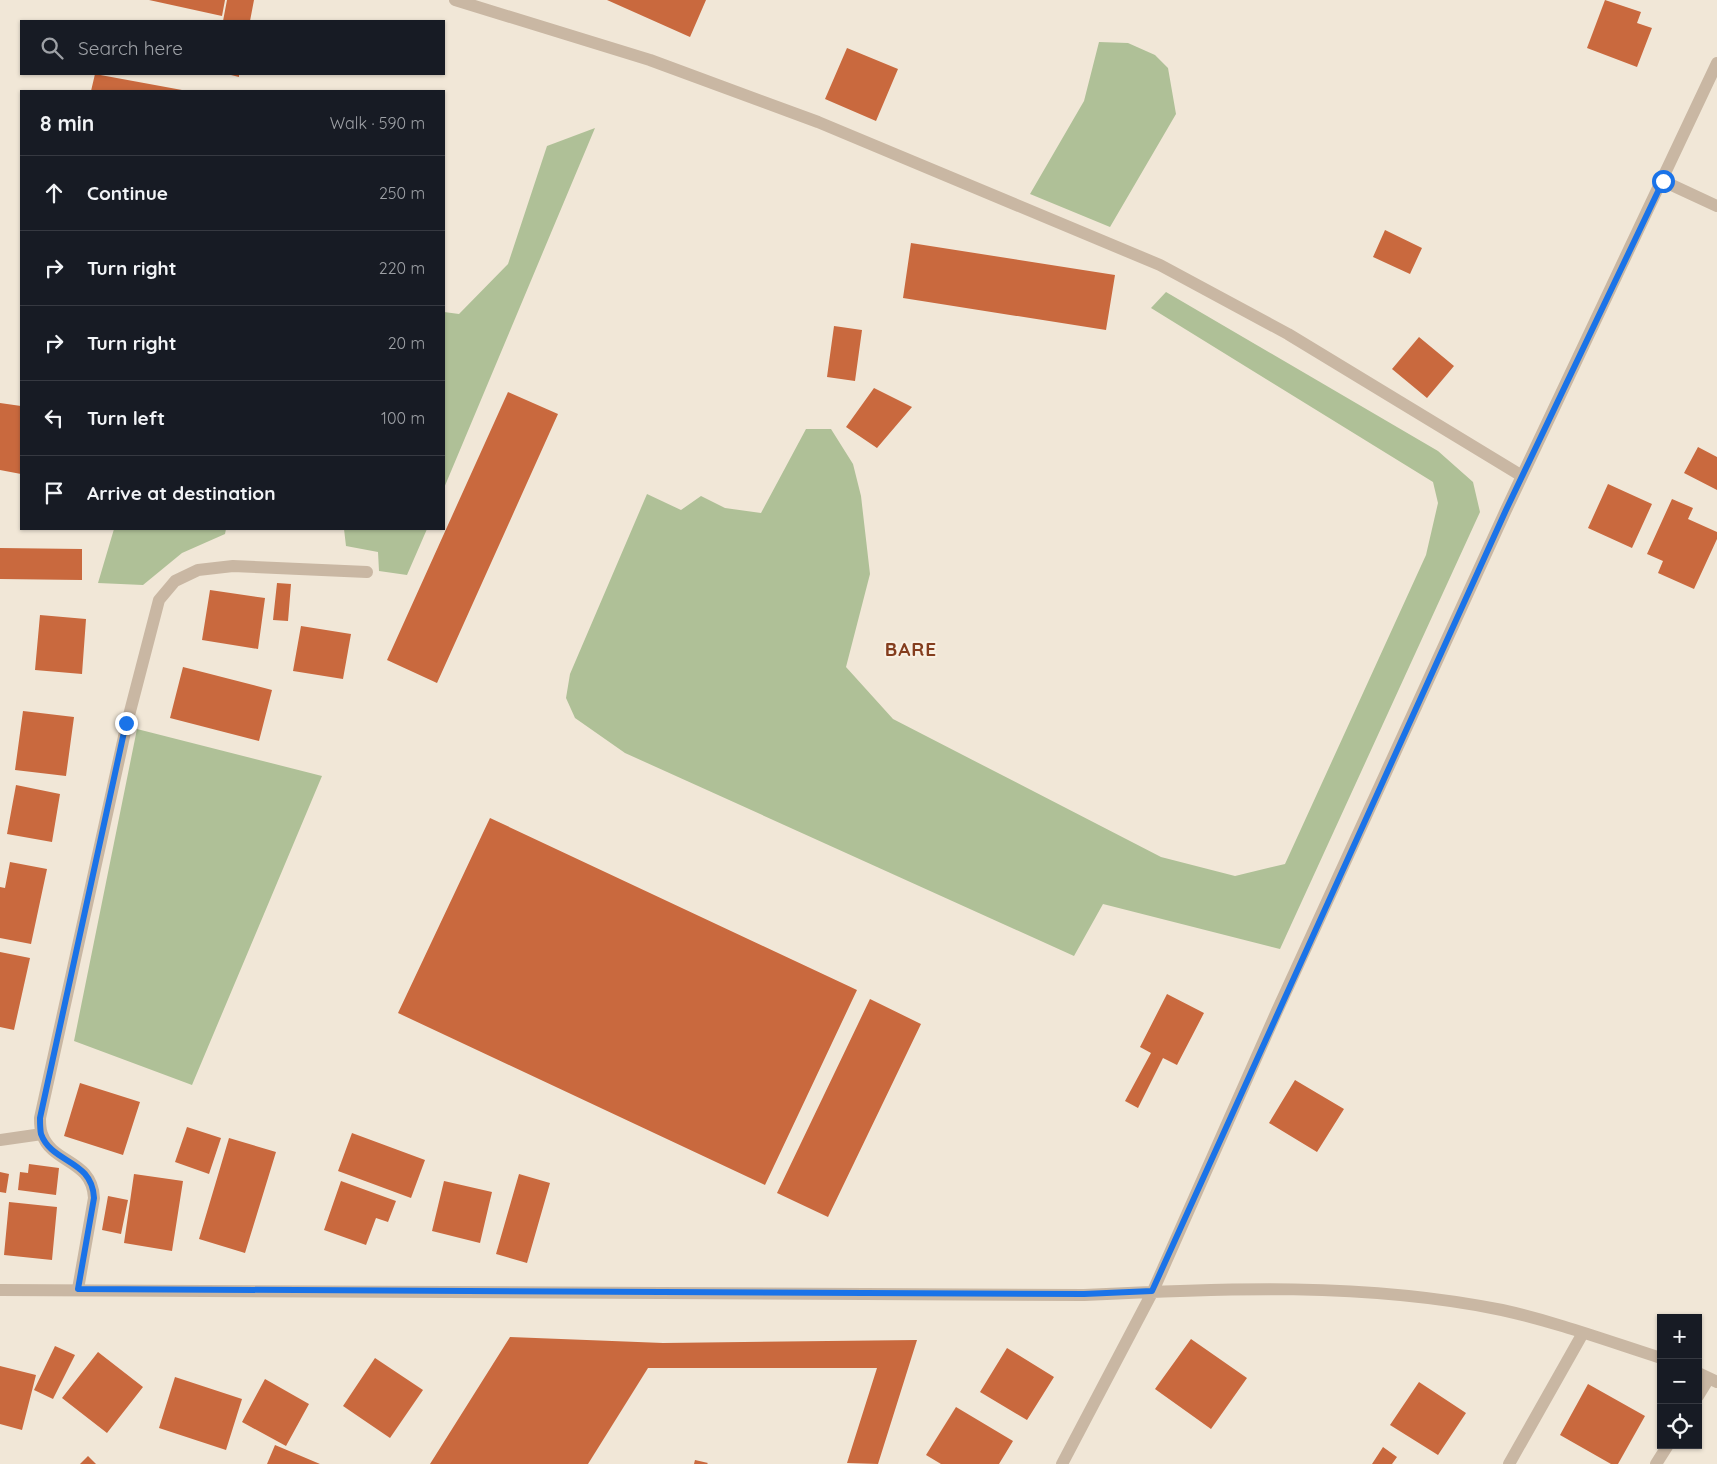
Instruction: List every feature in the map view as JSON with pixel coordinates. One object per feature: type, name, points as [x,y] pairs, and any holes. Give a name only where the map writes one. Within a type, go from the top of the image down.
[{"type":"street","points":[[455,0],[470,2],[650,60],[818,122],[1160,266],[1288,334],[1522,476]]},
{"type":"street","points":[[1062,1464],[1152,1291],[1522,476],[1663,181],[1717,63]]},
{"type":"street","points":[[1663,181],[1717,206]]},
{"type":"street","points":[[78,1289],[94,1198],[93,1185],[87,1173],[49,1146],[42,1134],[40,1118],[126,723],[158,600],[175,581],[198,570],[233,566],[367,572]]},
{"type":"street","points":[[0,1140],[42,1134]]},
{"type":"street","points":[[0,1290],[1074,1294],[1260,1289],[1381,1293],[1502,1310],[1657,1357]]},
{"type":"street","points":[[1509,1464],[1583,1333]]},
{"type":"street","points":[[1656,1464],[1665,1449]]},
{"type":"green space","points":[[1099,42],[1128,43],[1155,55],[1168,68],[1176,114],[1110,227],[1030,194],[1084,101]]},
{"type":"green space","points":[[595,128],[445,486],[445,312],[459,314],[508,264],[547,146]]},
{"type":"green space","points":[[1166,292],[1438,451],[1473,482],[1480,512],[1280,949],[1103,904],[1074,956],[625,753],[575,718],[566,698],[570,674],[647,494],[681,510],[701,496],[725,508],[761,513],[806,429],[831,429],[853,464],[861,496],[870,574],[846,667],[893,719],[1161,857],[1235,876],[1285,864],[1426,555],[1438,503],[1433,482],[1151,308]]},
{"type":"green space","points":[[114,530],[226,530],[225,534],[182,553],[143,585],[98,583]]},
{"type":"green space","points":[[344,530],[427,530],[407,575],[379,571],[378,552],[346,546]]},
{"type":"green space","points":[[137,729],[322,776],[192,1085],[74,1041]]},
{"type":"building","points":[[149,0],[225,0],[222,16]]},
{"type":"building","points":[[227,0],[254,0],[250,20],[223,20]]},
{"type":"building","points":[[607,0],[706,0],[690,37]]},
{"type":"building","points":[[1605,0],[1641,12],[1637,23],[1652,28],[1637,67],[1587,48]]},
{"type":"building","points":[[847,48],[898,69],[876,121],[825,99]]},
{"type":"building","points":[[95,75],[100,75],[182,90],[91,90]]},
{"type":"building","points":[[1385,230],[1422,248],[1410,274],[1373,257]]},
{"type":"building","points":[[911,243],[1115,275],[1106,330],[903,298]]},
{"type":"building","points":[[834,326],[862,330],[855,381],[827,377]]},
{"type":"building","points":[[1419,337],[1454,366],[1427,398],[1392,369]]},
{"type":"building","points":[[874,388],[912,407],[877,448],[846,427]]},
{"type":"building","points":[[508,392],[558,414],[437,683],[387,660]]},
{"type":"building","points":[[0,403],[20,406],[20,474],[0,470]]},
{"type":"building","points":[[1698,447],[1717,457],[1717,490],[1684,473]]},
{"type":"building","points":[[1608,484],[1652,504],[1632,548],[1588,528]]},
{"type":"building","points":[[1672,499],[1693,508],[1688,519],[1717,532],[1717,539],[1694,589],[1658,573],[1663,561],[1647,554]]},
{"type":"building","points":[[0,548],[82,549],[82,580],[0,579]]},
{"type":"building","points":[[277,583],[291,584],[288,621],[273,620]]},
{"type":"building","points":[[210,590],[265,598],[258,649],[202,640]]},
{"type":"building","points":[[40,615],[86,619],[82,674],[35,670]]},
{"type":"building","points":[[301,626],[351,634],[343,679],[293,671]]},
{"type":"building","points":[[183,667],[272,690],[259,741],[170,718]]},
{"type":"building","points":[[23,711],[74,717],[66,776],[15,770]]},
{"type":"building","points":[[16,785],[60,794],[52,842],[7,834]]},
{"type":"building","points":[[490,818],[857,990],[765,1185],[398,1013]]},
{"type":"building","points":[[10,862],[47,869],[31,944],[0,938],[0,887],[5,888]]},
{"type":"building","points":[[0,952],[30,958],[14,1030],[0,1027]]},
{"type":"building","points":[[1167,994],[1204,1013],[1177,1065],[1163,1058],[1138,1108],[1125,1101],[1151,1053],[1140,1047]]},
{"type":"building","points":[[870,999],[921,1024],[828,1217],[777,1193]]},
{"type":"building","points":[[1295,1080],[1344,1109],[1317,1152],[1269,1123]]},
{"type":"building","points":[[80,1083],[140,1102],[123,1155],[64,1136]]},
{"type":"building","points":[[187,1127],[221,1138],[209,1174],[175,1162]]},
{"type":"building","points":[[352,1133],[425,1160],[411,1198],[338,1171]]},
{"type":"building","points":[[229,1138],[276,1152],[245,1253],[199,1239]]},
{"type":"building","points":[[29,1164],[59,1168],[56,1195],[18,1190],[20,1172],[28,1173]]},
{"type":"building","points":[[0,1172],[9,1174],[6,1193],[0,1192]]},
{"type":"building","points":[[134,1174],[183,1181],[172,1251],[124,1243]]},
{"type":"building","points":[[519,1174],[550,1183],[527,1263],[496,1254]]},
{"type":"building","points":[[341,1181],[396,1201],[388,1222],[376,1218],[366,1245],[324,1230]]},
{"type":"building","points":[[444,1181],[492,1192],[480,1243],[432,1231]]},
{"type":"building","points":[[108,1196],[128,1200],[121,1234],[102,1230]]},
{"type":"building","points":[[9,1202],[57,1207],[52,1260],[4,1255]]},
{"type":"building","points":[[510,1337],[663,1343],[917,1340],[878,1464],[847,1463],[877,1368],[648,1368],[588,1464],[430,1464]]},
{"type":"building","points":[[1191,1339],[1247,1378],[1211,1429],[1155,1389]]},
{"type":"building","points":[[55,1346],[75,1355],[53,1399],[34,1390]]},
{"type":"building","points":[[1007,1348],[1054,1377],[1027,1420],[980,1392]]},
{"type":"building","points":[[98,1352],[143,1387],[107,1433],[62,1398]]},
{"type":"building","points":[[375,1358],[423,1390],[390,1438],[343,1406]]},
{"type":"building","points":[[0,1366],[36,1375],[22,1430],[0,1424]]},
{"type":"building","points":[[175,1377],[242,1399],[226,1450],[159,1428]]},
{"type":"building","points":[[265,1379],[309,1404],[286,1446],[242,1422]]},
{"type":"building","points":[[1419,1382],[1466,1413],[1438,1455],[1390,1425]]},
{"type":"building","points":[[1588,1384],[1645,1416],[1618,1464],[1611,1464],[1560,1435]]},
{"type":"building","points":[[956,1407],[1013,1441],[999,1464],[941,1464],[926,1455]]},
{"type":"building","points":[[275,1445],[320,1464],[267,1464]]},
{"type":"building","points":[[1383,1447],[1397,1457],[1392,1464],[1372,1464]]},
{"type":"building","points":[[88,1456],[96,1464],[80,1464]]},
{"type":"building","points":[[695,1460],[708,1463],[694,1464]]},
{"type":"district","name":"BARE","points":[[911,649]]},
{"type":"route","points":[[126,723],[40,1118],[42,1134],[49,1146],[87,1173],[93,1185],[94,1198],[78,1289],[1084,1294],[1152,1291],[1506,510],[1663,181]]}]
